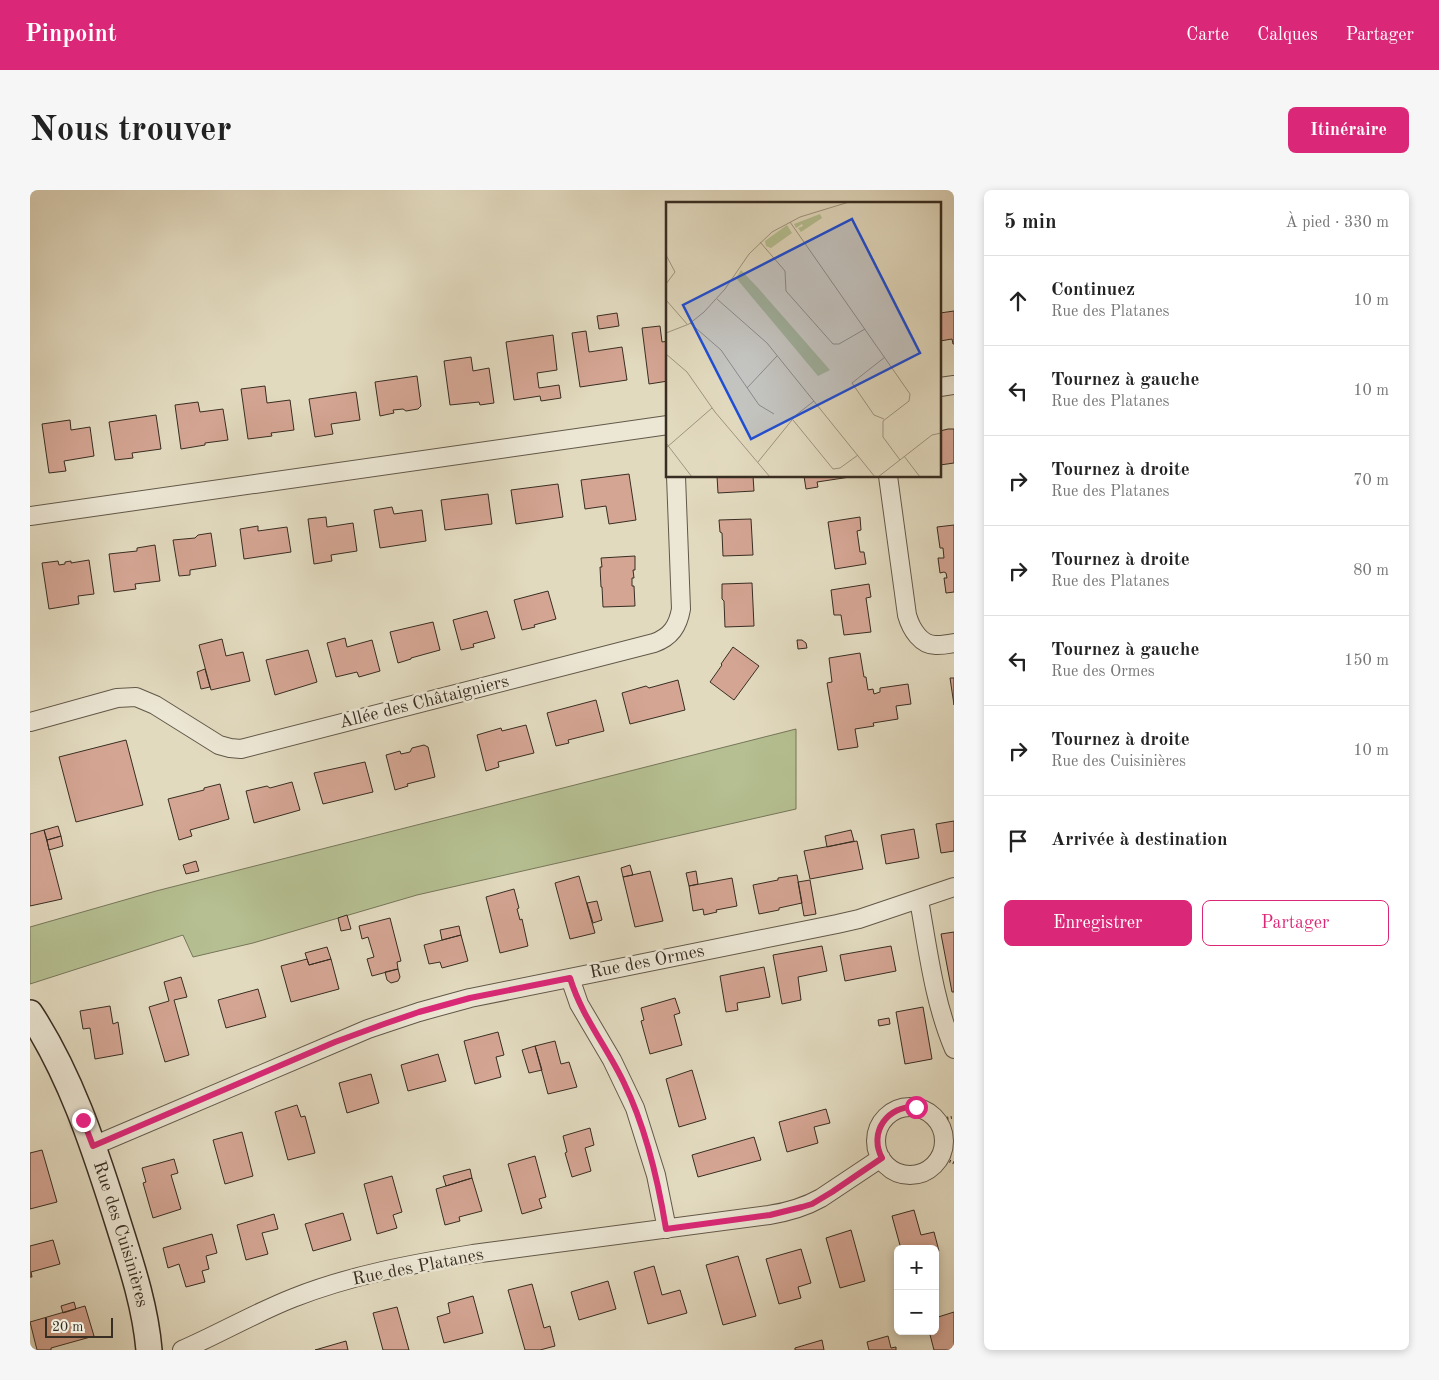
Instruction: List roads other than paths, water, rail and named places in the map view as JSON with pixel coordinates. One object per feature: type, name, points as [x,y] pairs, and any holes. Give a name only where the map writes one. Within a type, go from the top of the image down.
[{"type":"street","points":[[30,516],[666,425]]},
{"type":"street","name":"Allée des Châtaigniers","points":[[30,722],[117,698],[136,697],[155,705],[219,745],[240,748],[654,644],[666,637],[675,628],[681,609],[676,478]]},
{"type":"street","points":[[888,478],[909,621],[918,636],[927,643],[938,646],[954,643]]},
{"type":"street","name":"Rue des Ormes","points":[[93,1146],[335,1042],[419,1012],[470,998],[843,923],[954,887]]},
{"type":"street","points":[[918,900],[941,1015],[954,1050]]},
{"type":"street","points":[[570,978],[579,1004],[612,1060],[635,1108],[656,1175],[666,1229]]},
{"type":"street","name":"Rue des Cuisinières","points":[[30,1013],[63,1073],[93,1146],[133,1269],[149,1350]]},
{"type":"street","points":[[906,1107],[916,1107],[946,1119],[942,1129],[944,1138],[943,1148],[947,1160],[917,1174],[899,1172],[885,1163],[877,1143],[878,1133],[881,1124],[891,1113],[906,1107]]},
{"type":"street","name":"Rue des Platanes","points":[[182,1350],[293,1298],[383,1270],[474,1254],[770,1215],[802,1207],[812,1204],[832,1192],[882,1158]]}]
